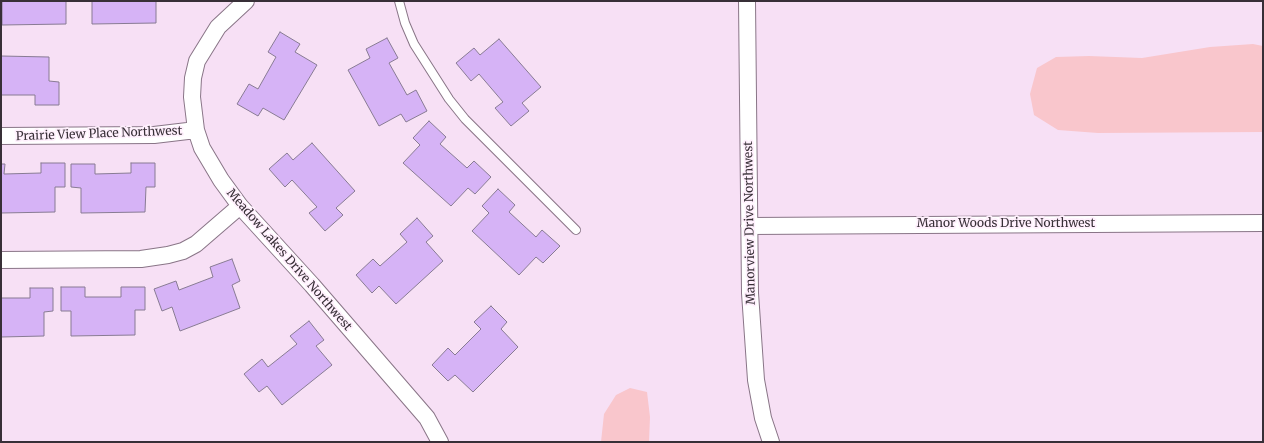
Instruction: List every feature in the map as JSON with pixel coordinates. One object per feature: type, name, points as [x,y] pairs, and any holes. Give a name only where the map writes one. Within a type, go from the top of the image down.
[{"type":"street","name":"Meadow Lakes Drive Northwest","points":[[246,1],[229,15],[218,27],[198,61],[193,78],[192,97],[196,130],[202,148],[209,161],[240,206],[312,285],[427,418],[440,442]]},
{"type":"street","name":"Manorview Drive Northwest","points":[[747,1],[750,293],[756,380],[763,418],[771,442]]},
{"type":"street","name":"Prairie View Place Northwest","points":[[1,136],[154,135],[196,130]]},
{"type":"street","points":[[1,260],[140,259],[168,256],[183,251],[196,244],[240,206]]},
{"type":"street","name":"Manor Woods Drive Northwest","points":[[749,226],[1263,223]]},
{"type":"lane","points":[[399,1],[405,22],[414,44],[449,99],[471,124],[576,230]]},
{"type":"shaded area","points":[[1253,44],[1263,46],[1263,132],[1098,133],[1058,130],[1034,115],[1030,94],[1037,68],[1056,57],[1089,56],[1142,58],[1210,47]]},
{"type":"shaded area","points":[[630,388],[647,392],[650,417],[649,442],[601,442],[604,414],[616,395]]},
{"type":"building","points":[[2,1],[66,1],[66,24],[2,25]]},
{"type":"building","points":[[92,1],[156,1],[156,23],[92,24]]},
{"type":"building","points":[[280,32],[300,44],[295,52],[317,65],[284,120],[263,108],[258,116],[237,104],[249,84],[258,89],[276,57],[268,52]]},
{"type":"building","points":[[387,38],[398,58],[389,63],[407,95],[416,90],[427,111],[406,122],[401,114],[379,126],[348,70],[370,58],[366,49]]},
{"type":"building","points":[[499,39],[541,87],[522,103],[529,111],[511,126],[495,108],[503,102],[479,74],[471,81],[456,63],[474,48],[480,55]]},
{"type":"building","points":[[1,56],[49,57],[49,81],[59,82],[59,105],[35,105],[35,95],[1,95]]},
{"type":"building","points":[[429,121],[446,137],[440,144],[467,168],[474,161],[491,177],[475,194],[468,188],[451,206],[403,163],[420,145],[413,138]]},
{"type":"building","points":[[312,143],[355,191],[336,208],[343,215],[325,231],[309,213],[317,207],[292,180],[285,187],[269,169],[287,153],[293,160]]},
{"type":"building","points":[[41,163],[65,163],[65,187],[55,187],[55,212],[1,213],[1,164],[5,164],[4,174],[41,173]]},
{"type":"building","points":[[131,163],[155,163],[155,187],[146,187],[145,212],[81,213],[81,188],[71,187],[71,164],[95,164],[95,174],[131,173]]},
{"type":"building","points":[[498,189],[515,205],[509,212],[536,237],[542,230],[560,246],[543,263],[536,257],[519,275],[472,231],[489,213],[482,206]]},
{"type":"building","points":[[417,218],[433,236],[426,242],[443,261],[396,304],[379,286],[372,293],[356,275],[373,259],[380,266],[407,242],[400,234]]},
{"type":"building","points":[[232,259],[240,281],[232,285],[240,308],[180,331],[172,307],[162,311],[154,289],[176,281],[179,290],[213,277],[210,267]]},
{"type":"building","points":[[61,287],[85,287],[85,297],[121,297],[121,287],[145,287],[145,310],[135,310],[135,335],[71,336],[71,311],[61,311]]},
{"type":"building","points":[[30,288],[53,288],[53,311],[44,312],[44,336],[1,337],[1,298],[30,298]]},
{"type":"building","points":[[491,306],[507,322],[501,329],[518,347],[473,392],[455,375],[448,381],[432,365],[448,348],[455,355],[481,329],[474,322]]},
{"type":"building","points":[[309,321],[324,340],[316,346],[332,365],[282,405],[267,386],[259,392],[244,374],[262,359],[268,367],[297,344],[290,336]]}]
